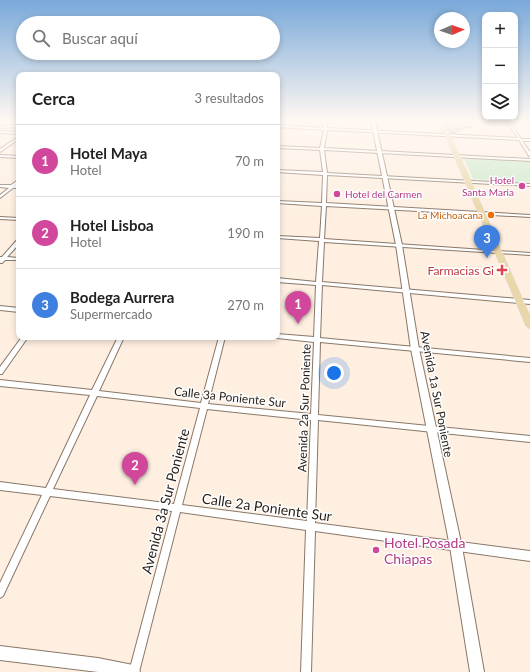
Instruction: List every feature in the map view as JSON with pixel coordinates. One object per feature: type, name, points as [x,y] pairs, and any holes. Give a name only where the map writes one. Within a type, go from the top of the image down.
[{"type":"main road","points":[[455,152],[530,326]]},
{"type":"street","name":"Avenida 2a Sur Poniente","points":[[306,672],[319,283],[325,174],[322,152]]},
{"type":"street","name":"Avenida 1a Sur Poniente","points":[[379,152],[399,245],[415,349],[456,547],[477,672]]},
{"type":"street","points":[[386,152],[530,160]]},
{"type":"street","points":[[0,156],[16,157]]},
{"type":"street","points":[[280,171],[530,185]]},
{"type":"street","points":[[0,197],[16,184]]},
{"type":"street","points":[[0,186],[16,187]]},
{"type":"street","points":[[280,202],[530,216]]},
{"type":"street","points":[[0,218],[16,219]]},
{"type":"street","points":[[280,237],[530,254]]},
{"type":"street","points":[[1,259],[16,244]]},
{"type":"street","points":[[1,259],[16,260]]},
{"type":"street","points":[[280,280],[530,302]]},
{"type":"street","points":[[0,308],[16,310]]},
{"type":"street","points":[[280,336],[530,360]]},
{"type":"street","points":[[0,372],[23,340]]},
{"type":"street","points":[[0,593],[120,340]]},
{"type":"street","name":"Avenida 3a Sur Poniente","points":[[134,672],[221,340]]},
{"type":"street","name":"Calle 3a Poniente Sur","points":[[0,383],[204,406],[530,439]]},
{"type":"street","name":"Calle 2a Poniente Sur","points":[[0,486],[177,508],[530,556]]},
{"type":"street","points":[[0,653],[98,665],[134,672]]},
{"type":"green space","points":[[464,158],[530,162],[530,182],[473,179]]},
{"type":"place","name":"Hotel Santa Maria","points":[[522,186]]},
{"type":"place","name":"Hotel del Carmen","points":[[337,194]]},
{"type":"place","name":"La Michoacana","points":[[491,215]]},
{"type":"place","name":"Bodega Aurrera","points":[[487,258]]},
{"type":"place","name":"Farmacias Gi","points":[[502,270]]},
{"type":"place","name":"Hotel Maya","points":[[298,324]]},
{"type":"place","name":"Hotel Lisboa","points":[[135,485]]},
{"type":"place","name":"Hotel Posada Chiapas","points":[[376,550]]}]
